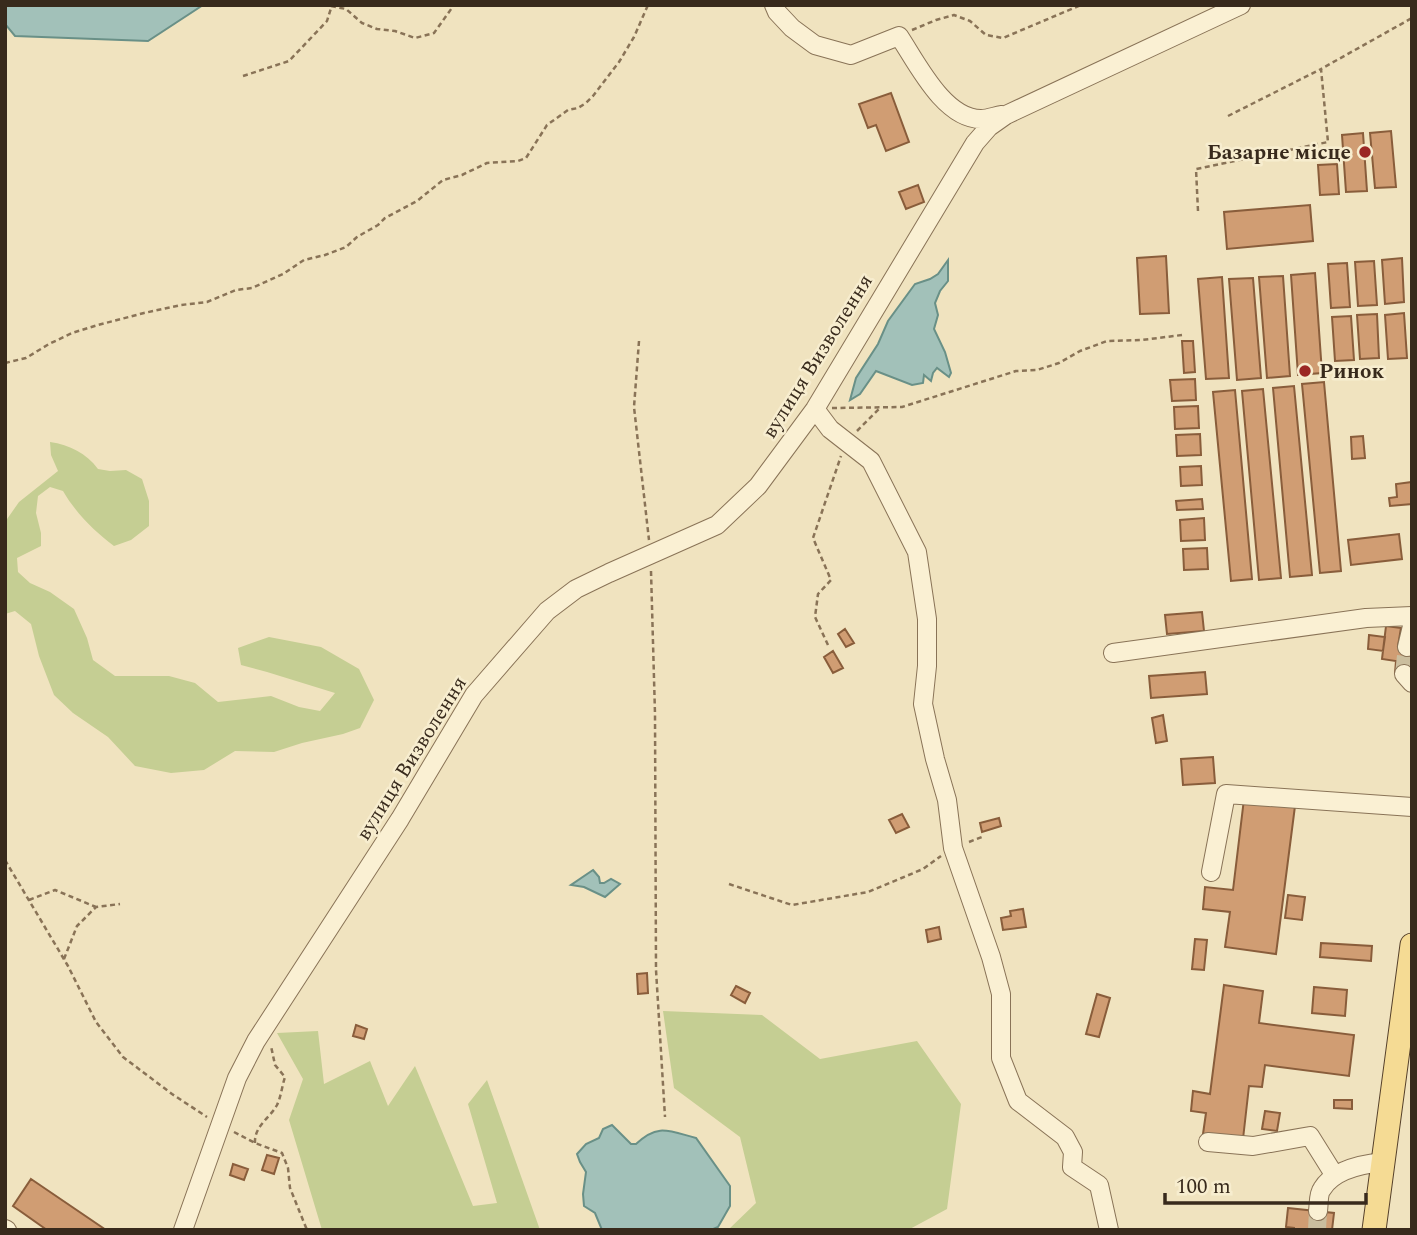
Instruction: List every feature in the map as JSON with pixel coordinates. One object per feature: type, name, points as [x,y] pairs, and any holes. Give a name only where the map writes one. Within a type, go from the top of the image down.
[{"type":"main road","points":[[1374,1230],[1412,945]]},
{"type":"street","points":[[774,5],[792,28],[815,45],[851,55],[899,36],[939,96],[956,111],[979,119],[1006,115]]},
{"type":"street","name":"вулиця Визволення","points":[[183,1230],[237,1078],[256,1041],[400,819],[474,695],[547,611],[576,589],[717,525],[758,486],[815,409],[975,144],[989,127],[1006,115],[1241,5]]},
{"type":"street","points":[[815,409],[830,429],[871,461],[917,552],[927,619],[927,666],[923,705],[947,800],[953,848],[1001,994],[1001,1058],[1018,1101],[1066,1137],[1073,1152],[1072,1167],[1098,1185],[1109,1230]]},
{"type":"street","points":[[1113,653],[1366,618],[1412,616]]},
{"type":"street","points":[[1407,647],[1412,626]]},
{"type":"street","points":[[1210,872],[1226,794],[1412,807]]},
{"type":"street","points":[[1208,1142],[1253,1146],[1310,1136],[1335,1176]]},
{"type":"street","points":[[1318,1211],[1321,1190],[1335,1176],[1357,1165],[1383,1161]]},
{"type":"path","points":[[243,76],[289,61],[327,21],[332,5],[346,9],[362,23],[377,29],[395,31],[415,38],[434,33],[454,5]]},
{"type":"path","points":[[5,363],[26,358],[72,333],[98,325],[181,305],[207,302],[236,290],[252,288],[283,274],[304,260],[346,247],[443,180],[462,175],[487,163],[526,158],[547,125],[568,110],[586,103],[593,96],[619,62],[648,5]]},
{"type":"path","points":[[899,36],[954,15],[970,21],[986,35],[1003,38],[1081,5]]},
{"type":"path","points":[[1228,116],[1321,69],[1412,18]]},
{"type":"path","points":[[1198,211],[1196,169],[1328,142],[1321,69]]},
{"type":"path","points":[[815,409],[902,407],[1016,371],[1037,370],[1059,363],[1080,351],[1107,341],[1182,335]]},
{"type":"path","points":[[639,341],[634,407],[651,554],[656,970],[665,1117]]},
{"type":"path","points":[[828,645],[815,617],[818,594],[831,580],[813,538],[846,441],[880,408]]},
{"type":"path","points":[[729,884],[792,905],[868,892],[923,869],[953,848],[982,837]]},
{"type":"path","points":[[5,860],[64,959],[96,1023],[123,1057],[221,1126],[282,1153],[288,1168],[290,1188],[307,1230]]},
{"type":"path","points":[[29,900],[55,890],[96,906],[120,904]]},
{"type":"path","points":[[64,959],[77,926],[96,906]]},
{"type":"path","points":[[255,1143],[255,1135],[267,1115],[277,1105],[285,1077],[275,1065],[266,1026]]},
{"type":"green space","points":[[50,442],[77,451],[98,469],[126,470],[142,479],[149,501],[149,526],[131,540],[114,546],[86,521],[63,491],[50,487],[38,496],[36,513],[41,546],[17,558],[18,572],[30,583],[50,592],[74,609],[93,660],[115,676],[169,676],[195,683],[218,702],[271,696],[299,707],[320,711],[335,693],[241,665],[238,648],[269,637],[321,647],[359,669],[374,700],[360,728],[274,752],[235,751],[204,770],[171,773],[135,766],[108,737],[73,713],[54,695],[39,656],[31,624],[15,611],[5,614],[5,522],[19,502],[58,471],[51,455]]},
{"type":"green space","points":[[663,1011],[762,1015],[820,1059],[917,1041],[961,1104],[947,1209],[908,1230],[728,1230],[756,1203],[740,1137],[674,1088]]},
{"type":"green space","points":[[318,1031],[324,1084],[370,1061],[388,1106],[415,1066],[473,1206],[497,1203],[468,1104],[487,1080],[540,1230],[322,1230],[289,1120],[303,1079],[277,1033]]},
{"type":"water","points":[[5,5],[203,5],[148,41],[15,36],[5,24]]},
{"type":"water","points":[[948,260],[948,281],[935,303],[938,315],[934,329],[945,352],[951,373],[949,377],[937,368],[931,381],[924,375],[923,383],[912,385],[876,371],[860,394],[850,400],[856,378],[878,344],[888,321],[915,284],[938,274]]},
{"type":"water","points":[[593,870],[600,883],[611,879],[620,884],[605,897],[584,887],[571,885]]},
{"type":"water","points":[[612,1125],[631,1144],[636,1144],[658,1131],[671,1131],[696,1138],[730,1186],[730,1206],[718,1227],[711,1230],[602,1230],[595,1213],[584,1206],[586,1172],[577,1154],[586,1144],[599,1138],[603,1129]]},
{"type":"building","points":[[891,93],[909,142],[886,151],[876,125],[868,128],[859,104]]},
{"type":"building","points":[[1391,131],[1396,187],[1375,188],[1370,133]]},
{"type":"building","points":[[1363,133],[1367,191],[1346,192],[1342,135]]},
{"type":"building","points":[[1337,164],[1339,194],[1320,195],[1318,165]]},
{"type":"building","points":[[918,185],[924,202],[906,209],[899,192]]},
{"type":"building","points":[[1310,205],[1313,241],[1227,249],[1224,212]]},
{"type":"building","points":[[1166,256],[1169,313],[1140,314],[1137,258]]},
{"type":"building","points":[[1402,258],[1404,302],[1385,304],[1382,260]]},
{"type":"building","points":[[1374,261],[1377,305],[1358,306],[1355,262]]},
{"type":"building","points":[[1347,263],[1350,307],[1331,308],[1328,264]]},
{"type":"building","points":[[1315,273],[1322,373],[1298,375],[1291,275]]},
{"type":"building","points":[[1283,276],[1290,376],[1267,378],[1259,277]]},
{"type":"building","points":[[1222,277],[1229,378],[1206,379],[1198,279]]},
{"type":"building","points":[[1253,278],[1261,378],[1237,380],[1229,279]]},
{"type":"building","points":[[1404,313],[1407,358],[1388,359],[1385,315]]},
{"type":"building","points":[[1377,314],[1379,358],[1360,359],[1357,315]]},
{"type":"building","points":[[1351,316],[1354,360],[1335,361],[1332,317]]},
{"type":"building","points":[[1182,341],[1193,341],[1195,372],[1184,373]]},
{"type":"building","points":[[1195,379],[1196,400],[1172,401],[1170,380]]},
{"type":"building","points":[[1324,382],[1341,571],[1320,573],[1302,384]]},
{"type":"building","points":[[1294,386],[1312,575],[1290,577],[1273,388]]},
{"type":"building","points":[[1263,389],[1281,578],[1259,580],[1242,391]]},
{"type":"building","points":[[1235,390],[1252,579],[1231,581],[1213,392]]},
{"type":"building","points":[[1198,406],[1199,428],[1175,429],[1174,407]]},
{"type":"building","points":[[1200,434],[1201,455],[1177,456],[1176,435]]},
{"type":"building","points":[[1363,436],[1365,458],[1352,459],[1351,437]]},
{"type":"building","points":[[1201,466],[1202,485],[1181,486],[1180,467]]},
{"type":"building","points":[[1412,482],[1412,504],[1390,506],[1389,498],[1397,497],[1396,484]]},
{"type":"building","points":[[1202,499],[1203,509],[1177,510],[1176,501]]},
{"type":"building","points":[[1204,518],[1205,540],[1181,541],[1180,520]]},
{"type":"building","points":[[1399,534],[1402,559],[1351,565],[1348,540]]},
{"type":"building","points":[[1207,548],[1208,569],[1184,570],[1183,549]]},
{"type":"building","points":[[1202,612],[1204,631],[1167,634],[1165,615]]},
{"type":"building","points":[[1386,626],[1401,628],[1398,646],[1412,648],[1410,675],[1395,673],[1396,661],[1382,659]]},
{"type":"building","points":[[845,629],[854,643],[846,647],[838,634]]},
{"type":"building","points":[[1369,635],[1385,637],[1383,651],[1368,649]]},
{"type":"building","points":[[833,651],[843,668],[833,673],[824,657]]},
{"type":"building","points":[[1205,672],[1207,694],[1151,698],[1149,676]]},
{"type":"building","points":[[1163,715],[1167,741],[1156,743],[1152,718]]},
{"type":"building","points":[[1213,757],[1215,783],[1183,785],[1181,759]]},
{"type":"building","points":[[1244,799],[1295,806],[1276,954],[1225,947],[1230,912],[1203,909],[1205,887],[1233,890]]},
{"type":"building","points":[[902,814],[909,827],[896,833],[889,820]]},
{"type":"building","points":[[999,818],[1001,826],[982,832],[980,823]]},
{"type":"building","points":[[1288,895],[1305,897],[1302,920],[1285,918]]},
{"type":"building","points":[[1023,909],[1026,927],[1003,930],[1001,918],[1011,916],[1010,911]]},
{"type":"building","points":[[939,927],[941,939],[928,942],[926,930]]},
{"type":"building","points":[[1195,939],[1207,940],[1204,970],[1192,969]]},
{"type":"building","points":[[1321,943],[1372,946],[1371,961],[1320,957]]},
{"type":"building","points":[[647,973],[648,993],[638,994],[637,974]]},
{"type":"building","points":[[1224,985],[1263,991],[1259,1023],[1354,1035],[1349,1076],[1265,1065],[1262,1087],[1249,1086],[1243,1139],[1203,1134],[1206,1113],[1191,1111],[1193,1091],[1210,1094]]},
{"type":"building","points":[[736,986],[750,993],[745,1003],[731,995]]},
{"type":"building","points":[[1314,987],[1347,990],[1345,1016],[1312,1013]]},
{"type":"building","points":[[1097,994],[1110,998],[1099,1037],[1086,1034]]},
{"type":"building","points":[[356,1025],[367,1029],[364,1039],[353,1036]]},
{"type":"building","points":[[1334,1100],[1352,1100],[1352,1109],[1334,1108]]},
{"type":"building","points":[[1265,1111],[1280,1113],[1277,1131],[1262,1129]]},
{"type":"building","points":[[267,1155],[279,1158],[274,1174],[262,1170]]},
{"type":"building","points":[[233,1164],[248,1169],[244,1180],[230,1175]]},
{"type":"building","points":[[31,1179],[106,1230],[47,1230],[13,1206]]},
{"type":"building","points":[[1288,1208],[1334,1213],[1332,1230],[1294,1230],[1286,1227]]},
{"type":"tunnel","points":[[1404,674],[1407,647]]},
{"type":"tunnel","points":[[1317,1230],[1318,1211]]},
{"type":"place","name":"Базарне місце","points":[[1365,152]]},
{"type":"place","name":"Ринок","points":[[1305,371]]}]
